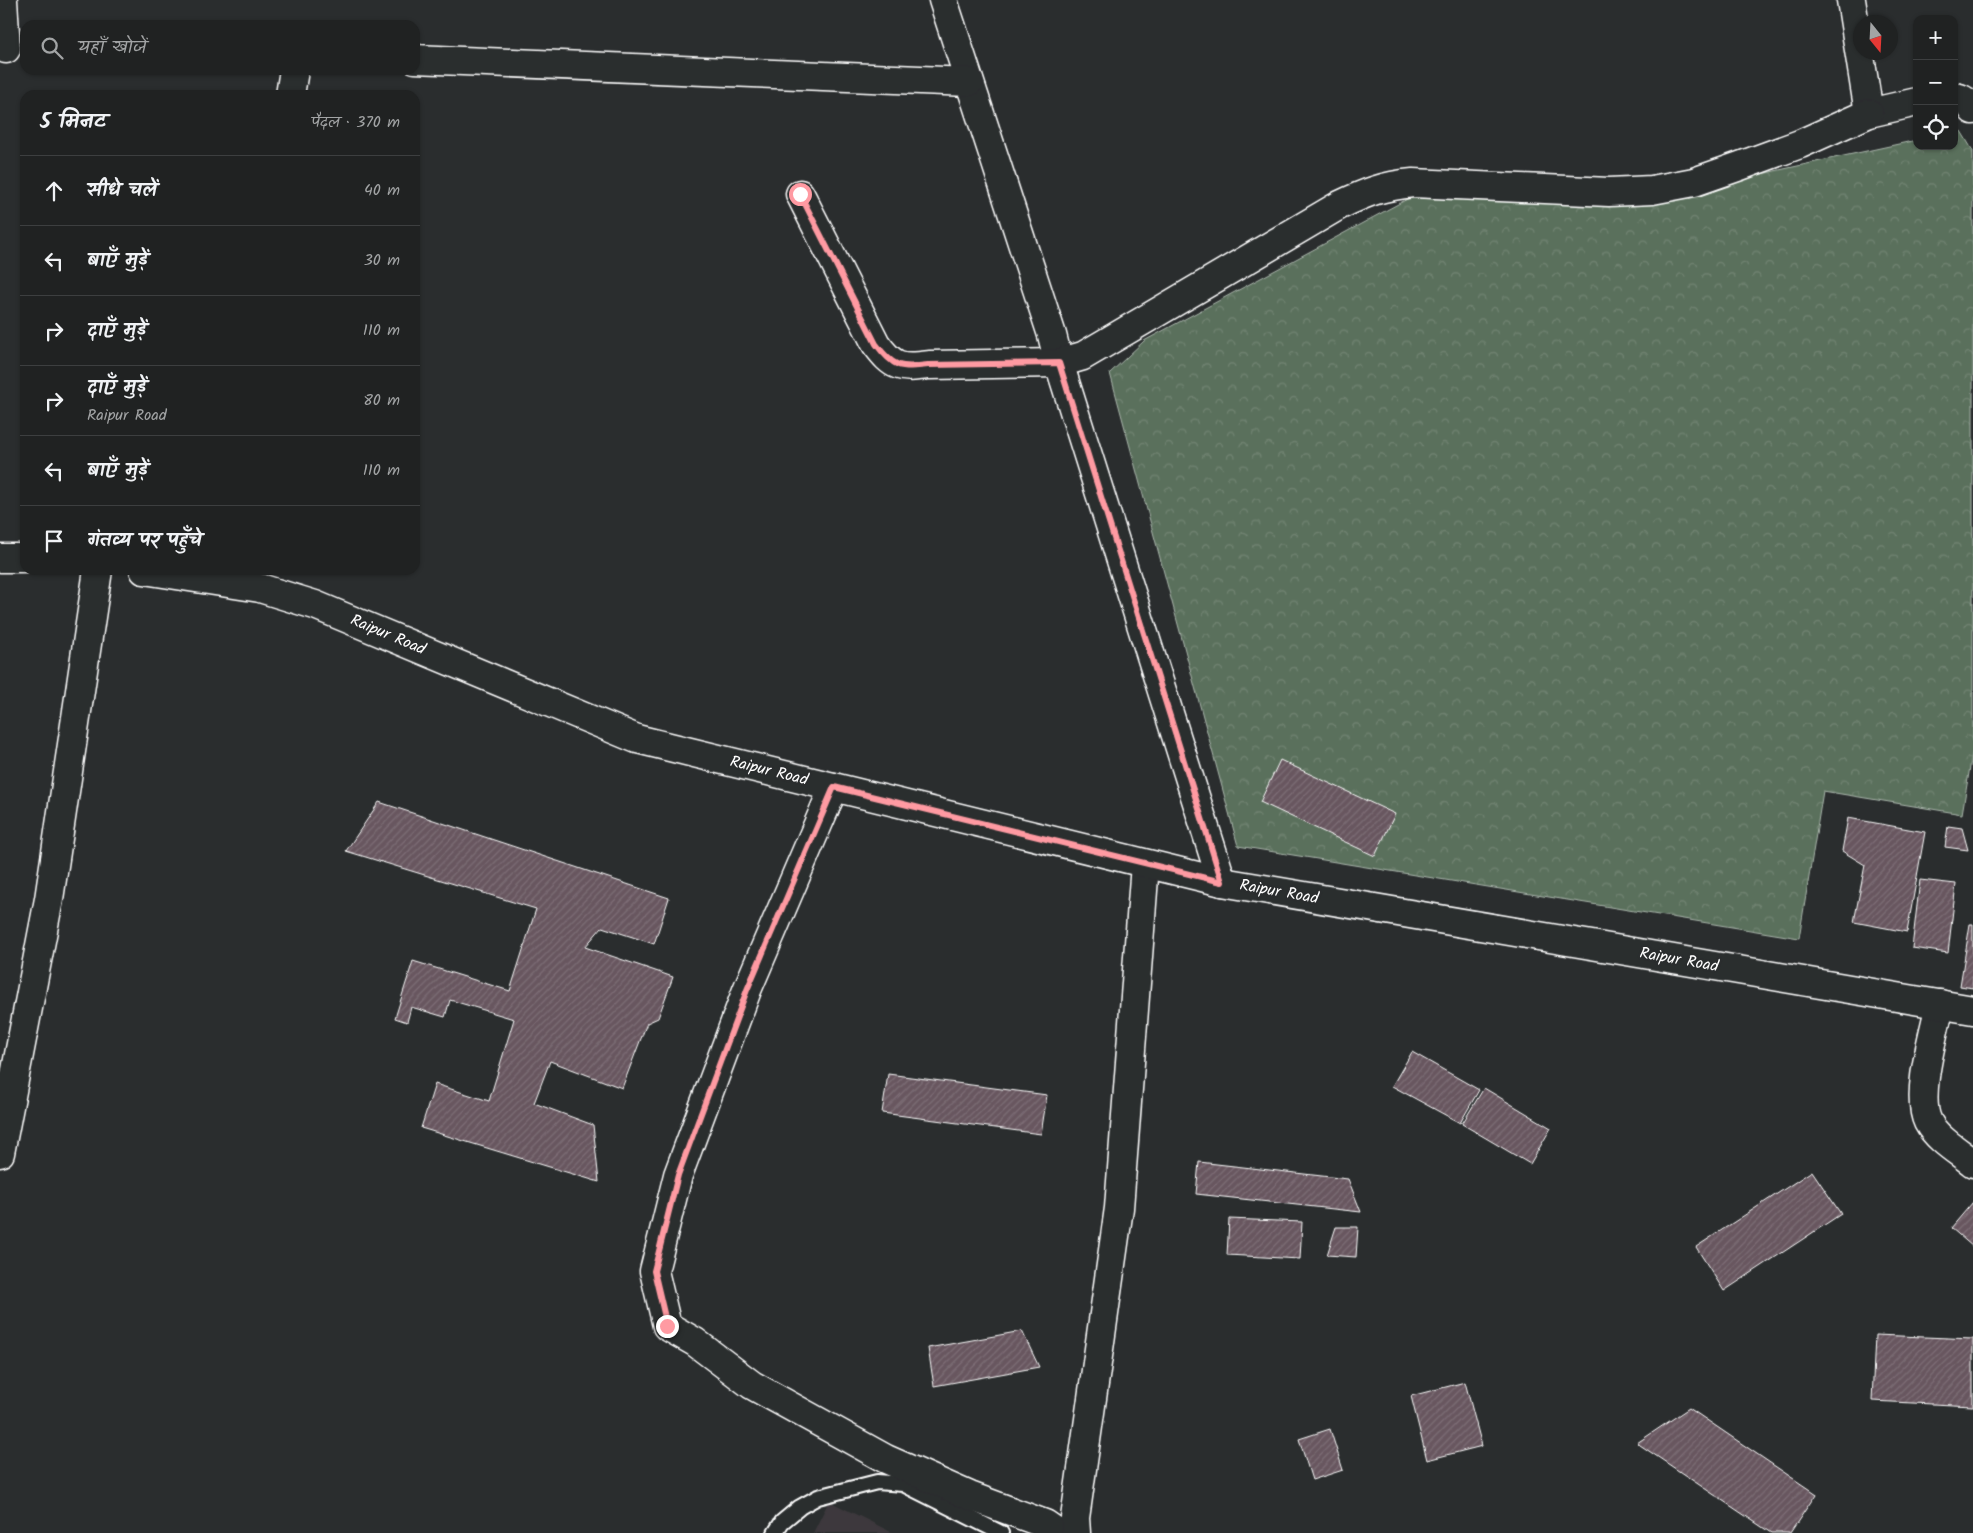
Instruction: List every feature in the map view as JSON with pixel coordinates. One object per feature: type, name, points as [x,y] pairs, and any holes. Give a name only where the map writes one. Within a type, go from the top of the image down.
[{"type":"street","points":[[3,0],[10,49]]},
{"type":"street","points":[[943,0],[1052,335],[1059,363],[1222,882]]},
{"type":"street","points":[[1851,0],[1868,114]]},
{"type":"street","points":[[420,59],[677,68],[969,82]]},
{"type":"street","points":[[291,90],[293,75]]},
{"type":"street","points":[[1958,97],[1969,104],[1973,110]]},
{"type":"street","points":[[800,194],[876,344],[888,360],[898,366],[911,368],[928,365],[1059,363],[1083,356],[1340,205],[1366,193],[1388,186],[1413,183],[1609,192],[1652,190],[1694,182],[1800,144],[1868,114],[1913,103]]},
{"type":"street","points":[[0,558],[20,558]]},
{"type":"street","points":[[0,1153],[49,899],[97,575]]},
{"type":"street","name":"Raipur Road","points":[[176,575],[260,588],[315,605],[637,739],[1145,864],[1222,882],[1973,1010]]},
{"type":"street","points":[[834,787],[747,990],[678,1175],[654,1271],[667,1326],[695,1342],[752,1385],[886,1459],[970,1496],[1045,1524],[1058,1533]]},
{"type":"street","points":[[1076,1533],[1075,1518],[1119,1208],[1145,864]]},
{"type":"street","points":[[1940,1004],[1923,1091],[1927,1121],[1938,1136],[1973,1163]]},
{"type":"lane","points":[[774,1533],[782,1522],[800,1507],[818,1497],[876,1482],[903,1484],[1001,1533]]},
{"type":"shaded area","points":[[829,1501],[893,1533],[813,1533]]},
{"type":"green space","points":[[1958,131],[1961,131],[1973,151],[1973,749],[1962,814],[1823,791],[1799,938],[1238,846],[1110,373],[1144,341],[1411,197],[1637,201],[1913,141],[1913,150],[1958,150]]},
{"type":"building","points":[[1280,760],[1395,814],[1375,856],[1260,802]]},
{"type":"building","points":[[379,802],[669,898],[654,944],[602,927],[585,947],[673,977],[658,1018],[647,1023],[622,1088],[550,1061],[534,1103],[593,1125],[599,1182],[421,1128],[435,1084],[489,1101],[514,1019],[450,1000],[445,1017],[411,1007],[407,1022],[395,1018],[413,961],[510,991],[536,909],[346,851]]},
{"type":"building","points":[[1848,818],[1925,832],[1907,932],[1854,922],[1865,865],[1842,851]]},
{"type":"building","points":[[1948,826],[1962,828],[1968,850],[1945,847]]},
{"type":"building","points":[[1920,880],[1956,884],[1948,953],[1912,948]]},
{"type":"building","points":[[1970,924],[1973,924],[1973,988],[1960,986]]},
{"type":"building","points":[[1412,1052],[1479,1090],[1460,1123],[1392,1086]]},
{"type":"building","points":[[888,1074],[1047,1095],[1041,1134],[882,1113]]},
{"type":"building","points":[[1484,1088],[1551,1128],[1530,1164],[1462,1124]]},
{"type":"building","points":[[1199,1162],[1348,1179],[1361,1212],[1196,1194]]},
{"type":"building","points":[[1812,1171],[1841,1214],[1724,1291],[1696,1247]]},
{"type":"building","points":[[1973,1202],[1973,1247],[1951,1228]]},
{"type":"building","points":[[1229,1219],[1302,1222],[1300,1259],[1227,1255]]},
{"type":"building","points":[[1336,1227],[1358,1227],[1356,1257],[1327,1255]]},
{"type":"building","points":[[1022,1331],[1039,1367],[934,1386],[928,1348]]},
{"type":"building","points":[[1875,1335],[1973,1339],[1973,1406],[1872,1401]]},
{"type":"building","points":[[1465,1382],[1482,1446],[1427,1460],[1411,1396]]},
{"type":"building","points":[[1689,1408],[1816,1494],[1790,1533],[1771,1533],[1637,1443]]},
{"type":"building","points":[[1330,1429],[1343,1470],[1312,1480],[1299,1439]]},
{"type":"route","points":[[667,1326],[654,1271],[678,1175],[747,990],[834,787],[1222,882],[1059,363],[928,365],[911,368],[898,366],[888,360],[876,344],[800,194]]}]
